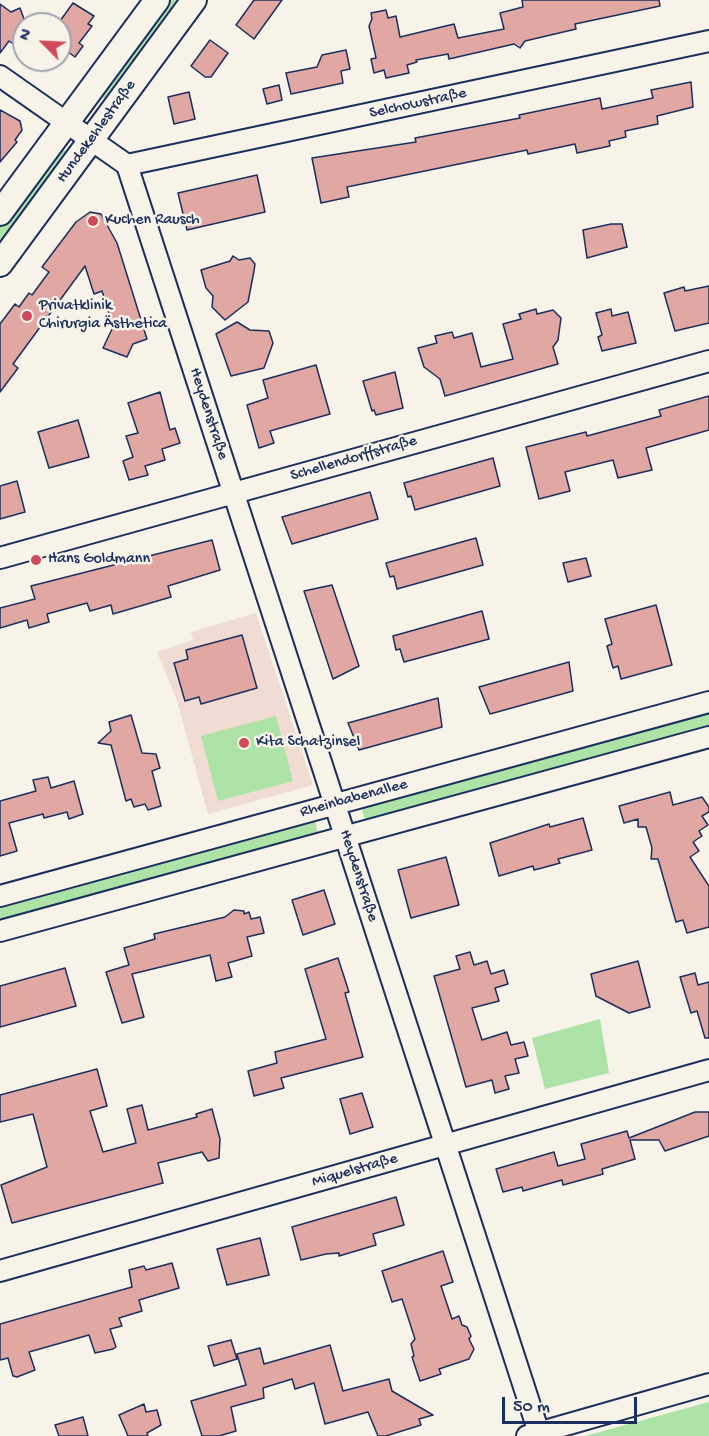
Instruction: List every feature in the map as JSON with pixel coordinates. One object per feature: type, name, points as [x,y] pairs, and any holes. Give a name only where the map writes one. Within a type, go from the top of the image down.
[{"type":"main road","name":"Hundekehlestraße","points":[[0,213],[157,0]]},
{"type":"main road","name":"Hundekehlestraße","points":[[0,264],[101,146],[194,0]]},
{"type":"street","name":"Selchowstraße","points":[[127,165],[709,41]]},
{"type":"street","points":[[0,76],[127,165]]},
{"type":"street","name":"Heydenstraße","points":[[127,165],[446,1145],[536,1435]]},
{"type":"street","name":"Schellendorffstraße","points":[[0,558],[709,361]]},
{"type":"street","name":"Rheinbabenallee","points":[[0,896],[709,702]]},
{"type":"street","name":"Rheinbabenallee","points":[[0,931],[709,737]]},
{"type":"street","name":"Miquelstraße","points":[[0,1271],[709,1070]]},
{"type":"street","points":[[536,1435],[709,1384]]},
{"type":"shaded area","name":"Kita Schatzinsel","points":[[256,613],[313,785],[208,814],[177,701],[157,652],[193,640],[191,632]]},
{"type":"green space","points":[[168,0],[184,0],[109,102],[98,95]]},
{"type":"green space","points":[[60,147],[70,154],[0,249],[0,227]]},
{"type":"green space","points":[[709,709],[709,729],[366,823],[360,804]]},
{"type":"green space","points":[[276,716],[293,781],[218,801],[201,736]]},
{"type":"green space","points":[[314,817],[319,837],[0,924],[0,903]]},
{"type":"green space","points":[[600,1019],[609,1073],[545,1089],[532,1038]]},
{"type":"green space","points":[[709,1402],[709,1436],[585,1436]]},
{"type":"building","points":[[254,0],[282,0],[254,39],[236,25]]},
{"type":"building","points":[[522,0],[659,0],[660,6],[575,24],[576,29],[525,41],[520,48],[514,44],[449,59],[448,54],[416,60],[417,62],[407,65],[409,73],[386,78],[384,70],[374,73],[371,59],[376,58],[369,26],[372,19],[371,13],[386,10],[388,18],[396,16],[400,37],[454,24],[458,38],[504,29],[500,13],[523,7]]},
{"type":"building","points":[[73,3],[94,16],[88,24],[92,26],[79,43],[83,46],[75,57],[72,55],[72,12],[66,12]]},
{"type":"building","points":[[0,4],[11,12],[20,8],[21,12],[12,12],[12,43],[9,41],[0,53]]},
{"type":"building","points":[[210,40],[228,53],[211,77],[205,77],[191,66]]},
{"type":"building","points":[[346,50],[350,69],[341,71],[343,83],[291,94],[286,73],[317,67],[322,55]]},
{"type":"building","points":[[691,82],[693,107],[657,116],[658,124],[625,131],[626,137],[609,141],[610,146],[577,153],[575,144],[528,154],[527,150],[347,187],[349,197],[321,203],[312,158],[416,142],[415,138],[520,118],[519,115],[600,98],[602,109],[653,98],[651,90]]},
{"type":"building","points":[[279,85],[282,100],[267,104],[263,89]]},
{"type":"building","points":[[189,92],[195,119],[174,124],[168,97]]},
{"type":"building","points":[[0,110],[20,121],[22,130],[15,140],[17,142],[0,162]]},
{"type":"building","points":[[257,175],[265,212],[187,230],[178,193]]},
{"type":"building","points":[[90,212],[101,214],[117,243],[147,339],[133,344],[127,357],[103,348],[113,327],[102,291],[94,294],[85,266],[13,364],[18,368],[0,392],[0,324],[15,304],[19,307],[29,293],[32,295],[49,272],[42,267],[76,222]]},
{"type":"building","points":[[622,224],[627,247],[587,258],[583,230]]},
{"type":"building","points":[[233,256],[239,260],[250,258],[255,264],[248,302],[225,320],[212,307],[213,296],[206,288],[201,270],[230,261]]},
{"type":"building","points":[[709,286],[709,323],[675,331],[664,293],[684,287],[685,291]]},
{"type":"building","points":[[536,309],[537,314],[553,310],[561,318],[558,340],[553,347],[558,364],[445,396],[440,379],[424,367],[418,348],[437,343],[435,336],[452,332],[454,338],[472,333],[481,367],[513,359],[503,324],[521,319],[519,314]]},
{"type":"building","points":[[611,309],[612,316],[628,312],[636,343],[602,351],[598,337],[602,335],[596,313]]},
{"type":"building","points":[[237,322],[250,330],[269,331],[273,343],[264,368],[231,376],[216,334]]},
{"type":"building","points":[[316,365],[330,414],[270,431],[274,443],[259,448],[247,405],[268,398],[263,380]]},
{"type":"building","points":[[395,372],[403,408],[376,415],[374,410],[372,411],[363,381]]},
{"type":"building","points":[[160,392],[170,430],[175,428],[180,443],[162,449],[165,460],[145,466],[148,475],[129,480],[123,461],[133,457],[126,436],[138,433],[128,403]]},
{"type":"building","points":[[709,396],[709,430],[646,448],[652,470],[618,478],[613,460],[565,472],[570,491],[539,499],[526,447],[586,432],[587,436],[661,416],[659,410]]},
{"type":"building","points":[[78,420],[89,457],[49,468],[38,432]]},
{"type":"building","points":[[493,458],[500,486],[415,510],[404,483]]},
{"type":"building","points":[[17,481],[25,512],[0,519],[0,486]]},
{"type":"building","points":[[370,492],[378,519],[292,544],[282,517]]},
{"type":"building","points":[[476,538],[483,565],[397,589],[394,576],[390,577],[386,563]]},
{"type":"building","points":[[212,540],[220,570],[168,586],[171,597],[113,614],[111,605],[90,611],[87,603],[47,614],[49,622],[29,628],[27,620],[0,628],[0,608],[35,599],[31,586]]},
{"type":"building","points":[[586,558],[591,576],[568,582],[563,563]]},
{"type":"building","points":[[332,585],[359,666],[333,679],[304,591]]},
{"type":"building","points":[[656,605],[672,665],[621,679],[618,666],[613,668],[607,646],[612,644],[605,619]]},
{"type":"building","points":[[482,611],[489,639],[404,662],[400,649],[396,650],[393,636]]},
{"type":"building","points":[[242,635],[257,688],[201,704],[199,697],[185,701],[174,663],[188,659],[186,650]]},
{"type":"building","points":[[569,662],[573,691],[490,714],[479,687]]},
{"type":"building","points":[[438,698],[442,727],[359,750],[348,723]]},
{"type":"building","points":[[131,715],[142,753],[156,754],[160,768],[152,771],[161,806],[148,810],[145,804],[134,807],[131,799],[126,801],[111,745],[98,743],[111,731],[109,722]]},
{"type":"building","points":[[48,777],[51,788],[74,781],[83,814],[69,819],[67,812],[44,818],[43,814],[9,823],[17,851],[0,856],[0,801],[36,791],[33,780]]},
{"type":"building","points":[[670,792],[673,805],[702,797],[709,807],[709,812],[702,816],[708,825],[699,831],[702,836],[693,842],[699,851],[690,857],[709,886],[709,927],[687,933],[683,920],[676,922],[658,859],[651,859],[652,848],[646,827],[638,827],[638,819],[624,823],[619,806]]},
{"type":"building","points":[[583,818],[592,850],[558,859],[560,863],[534,870],[533,866],[499,876],[490,843],[549,824],[550,827]]},
{"type":"building","points":[[446,857],[459,905],[411,918],[398,870]]},
{"type":"building","points":[[324,890],[335,924],[303,935],[292,900]]},
{"type":"building","points":[[234,910],[244,911],[244,914],[249,912],[251,919],[260,917],[264,933],[247,937],[252,956],[228,963],[232,977],[216,981],[210,955],[132,974],[144,1017],[122,1023],[106,972],[129,965],[124,948],[155,939],[154,934],[225,917]]},
{"type":"building","points":[[470,952],[474,965],[487,961],[491,974],[504,970],[508,984],[495,988],[499,1001],[472,1008],[482,1040],[507,1032],[511,1045],[524,1042],[528,1056],[515,1059],[519,1073],[505,1076],[509,1089],[495,1093],[492,1080],[466,1087],[434,976],[460,969],[456,956]]},
{"type":"building","points":[[338,958],[349,992],[345,993],[363,1057],[281,1078],[284,1088],[254,1096],[248,1071],[277,1063],[275,1052],[326,1039],[305,969]]},
{"type":"building","points":[[638,961],[650,1007],[629,1013],[596,996],[591,974]]},
{"type":"building","points":[[65,968],[76,1006],[0,1027],[0,986]]},
{"type":"building","points":[[695,973],[698,985],[709,982],[709,1038],[705,1038],[697,1011],[691,1013],[680,977]]},
{"type":"building","points":[[97,1069],[107,1106],[90,1111],[103,1152],[136,1143],[127,1109],[142,1105],[148,1130],[197,1117],[196,1114],[212,1109],[220,1139],[219,1158],[208,1161],[202,1152],[158,1163],[163,1183],[12,1223],[1,1185],[47,1167],[33,1114],[0,1122],[0,1095]]},
{"type":"building","points":[[362,1093],[373,1127],[350,1134],[340,1099]]},
{"type":"building","points":[[695,1112],[709,1112],[709,1136],[665,1151],[659,1140],[630,1140],[635,1159],[602,1169],[603,1174],[563,1185],[562,1180],[523,1191],[522,1187],[503,1192],[496,1169],[554,1152],[558,1166],[585,1159],[581,1144],[627,1131],[629,1138]]},
{"type":"building","points":[[396,1197],[404,1225],[373,1234],[376,1245],[339,1256],[339,1253],[326,1254],[301,1260],[292,1227]]},
{"type":"building","points":[[260,1238],[269,1275],[227,1285],[217,1249]]},
{"type":"building","points":[[443,1251],[453,1282],[441,1286],[452,1319],[459,1316],[462,1325],[467,1327],[474,1349],[469,1359],[439,1369],[441,1374],[420,1381],[412,1357],[414,1356],[411,1344],[415,1339],[402,1299],[392,1302],[382,1271]]},
{"type":"building","points":[[172,1263],[179,1288],[139,1300],[142,1311],[119,1318],[122,1326],[110,1329],[116,1347],[113,1349],[95,1353],[89,1335],[29,1352],[35,1370],[17,1377],[13,1376],[8,1358],[0,1360],[0,1324],[132,1287],[129,1270],[144,1266],[146,1270]]},
{"type":"building","points":[[231,1340],[237,1359],[214,1366],[208,1346]]},
{"type":"building","points":[[330,1345],[343,1391],[389,1379],[392,1391],[433,1415],[419,1419],[421,1425],[386,1436],[378,1436],[368,1412],[325,1424],[314,1383],[295,1389],[292,1379],[263,1388],[264,1398],[231,1407],[236,1431],[219,1436],[202,1436],[191,1401],[246,1385],[237,1354],[260,1348],[264,1364]]},
{"type":"building","points":[[144,1404],[146,1412],[157,1410],[161,1425],[147,1433],[148,1436],[128,1436],[119,1415]]},
{"type":"building","points":[[83,1417],[88,1436],[59,1436],[55,1425]]},
{"type":"place","name":"Kuchen Rausch","points":[[93,221]]},
{"type":"place","name":"Privatklinik Chirurgia Ästhetica","points":[[27,316]]},
{"type":"place","name":"Hans Goldmann","points":[[36,560]]},
{"type":"place","name":"Kita Schatzinsel","points":[[244,743]]}]
